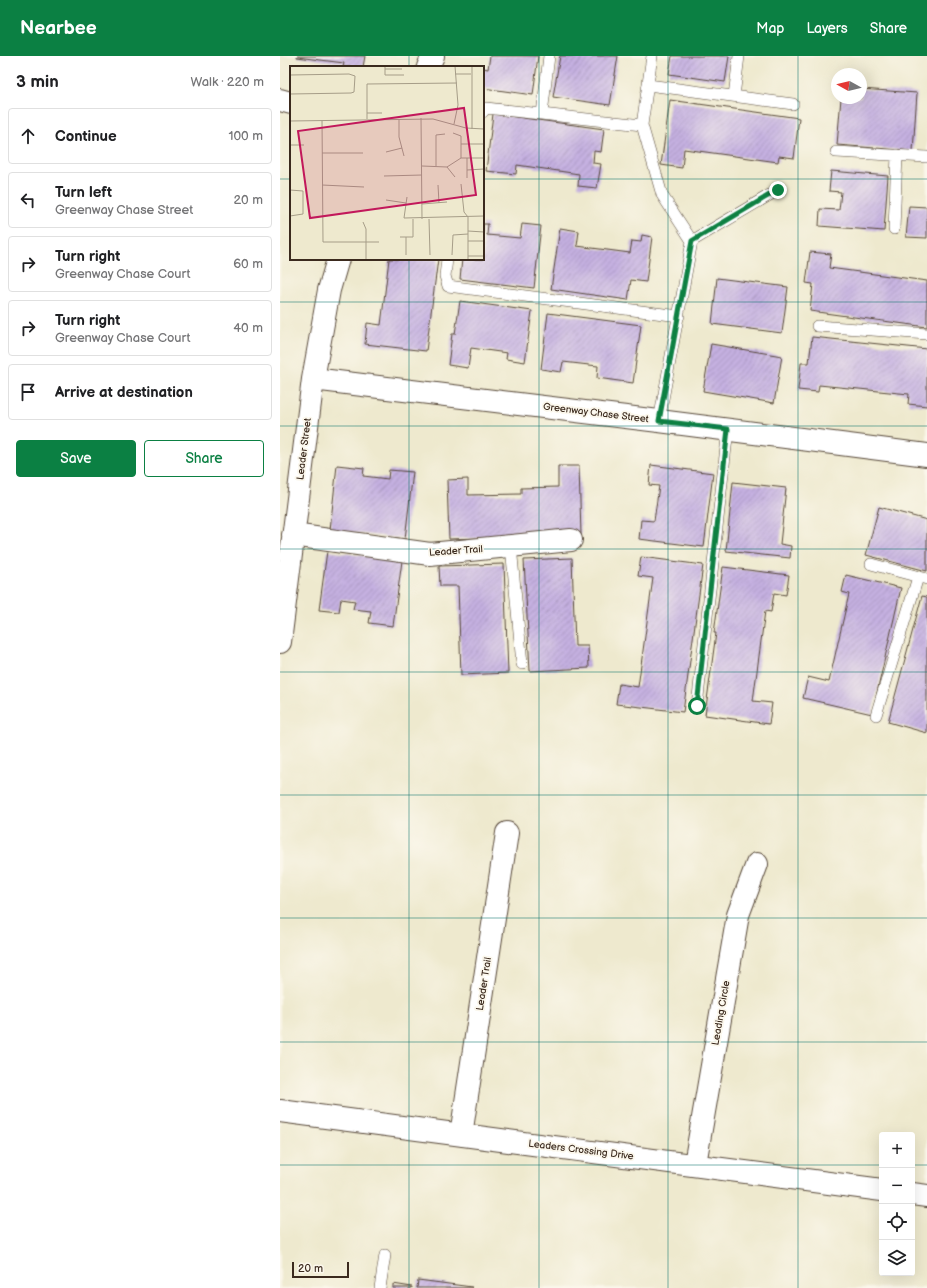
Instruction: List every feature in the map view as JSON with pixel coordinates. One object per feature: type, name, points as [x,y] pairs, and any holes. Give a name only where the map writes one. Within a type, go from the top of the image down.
[{"type":"street","points":[[428,66],[433,56]]},
{"type":"street","points":[[280,100],[290,103]]},
{"type":"street","name":"Leader Street","points":[[280,642],[313,380],[329,290],[338,260]]},
{"type":"street","name":"Greenway Chase Street","points":[[313,380],[728,429],[927,455]]},
{"type":"street","name":"Leader Trail","points":[[294,535],[430,554],[571,540]]},
{"type":"street","name":"Leader Trail","points":[[461,1135],[507,833]]},
{"type":"street","name":"Leading Circle","points":[[695,1164],[738,915],[757,864]]},
{"type":"street","name":"Leaders Crossing Drive","points":[[280,1111],[695,1164],[879,1190]]},
{"type":"street","points":[[915,1194],[927,1196]]},
{"type":"lane","points":[[542,114],[549,56]]},
{"type":"lane","points":[[652,56],[642,125],[662,195],[692,241],[659,421]]},
{"type":"lane","points":[[734,96],[739,56]]},
{"type":"lane","points":[[648,84],[793,104]]},
{"type":"lane","points":[[484,111],[486,108],[642,125]]},
{"type":"lane","points":[[836,152],[927,157]]},
{"type":"lane","points":[[894,229],[897,155]]},
{"type":"lane","points":[[692,241],[778,190]]},
{"type":"lane","points":[[447,260],[445,276],[448,286],[679,316]]},
{"type":"lane","points":[[817,326],[927,334]]},
{"type":"lane","points":[[697,706],[728,429]]},
{"type":"lane","points":[[511,546],[522,664]]},
{"type":"lane","points":[[871,564],[922,578],[876,715]]},
{"type":"lane","points":[[380,1288],[385,1255]]},
{"type":"building","points":[[365,56],[363,66],[343,66],[344,63],[297,57]]},
{"type":"building","points":[[490,56],[538,56],[533,95],[484,88],[484,68],[488,69]]},
{"type":"building","points":[[560,56],[618,56],[610,105],[553,97]]},
{"type":"building","points":[[672,56],[729,56],[725,82],[669,74]]},
{"type":"building","points":[[867,89],[917,93],[913,151],[837,145],[840,104],[867,104]]},
{"type":"building","points":[[670,100],[799,118],[794,158],[779,156],[778,162],[684,149],[682,168],[661,165]]},
{"type":"building","points":[[493,114],[604,129],[601,152],[594,151],[593,163],[601,164],[597,188],[578,186],[579,174],[517,165],[516,174],[486,171]]},
{"type":"building","points":[[831,171],[888,176],[884,231],[819,226],[820,209],[839,210],[841,192],[829,191]]},
{"type":"building","points":[[909,206],[927,207],[927,238],[906,237]]},
{"type":"building","points":[[484,224],[488,224],[487,235],[520,238],[522,224],[541,226],[534,288],[460,279],[462,260],[484,260]]},
{"type":"building","points":[[560,228],[579,231],[577,246],[630,253],[632,241],[641,242],[642,235],[652,237],[646,282],[631,280],[628,300],[551,289]]},
{"type":"building","points":[[810,252],[831,254],[829,268],[927,281],[927,327],[810,311],[813,284],[806,283]]},
{"type":"building","points":[[389,260],[438,260],[426,351],[365,344],[367,323],[381,325]]},
{"type":"building","points":[[717,278],[788,287],[782,333],[712,324]]},
{"type":"building","points":[[460,301],[532,311],[525,362],[506,359],[507,353],[471,348],[468,368],[448,365],[452,334],[455,334]]},
{"type":"building","points":[[548,313],[641,325],[633,383],[597,378],[598,366],[563,362],[561,372],[541,369]]},
{"type":"building","points":[[812,337],[927,349],[927,406],[908,404],[909,394],[819,385],[818,392],[798,390],[801,363],[809,363]]},
{"type":"building","points":[[711,344],[782,356],[774,403],[703,391]]},
{"type":"building","points":[[337,465],[364,468],[363,476],[388,479],[389,470],[413,472],[405,539],[330,530]]},
{"type":"building","points":[[651,465],[713,473],[704,547],[639,539],[641,520],[654,521],[659,486],[649,485]]},
{"type":"building","points":[[558,466],[579,466],[581,535],[449,539],[447,480],[468,479],[468,495],[521,494],[521,488],[558,487]]},
{"type":"building","points":[[733,482],[786,488],[780,544],[791,546],[790,558],[726,551]]},
{"type":"building","points":[[879,507],[927,520],[927,571],[866,555]]},
{"type":"building","points":[[327,551],[402,561],[393,626],[369,623],[371,611],[353,609],[355,601],[341,599],[339,612],[319,610]]},
{"type":"building","points":[[641,557],[703,565],[683,712],[616,704],[619,684],[638,687],[653,578],[638,576]]},
{"type":"building","points":[[572,558],[575,646],[588,646],[589,668],[530,671],[524,560]]},
{"type":"building","points":[[504,564],[508,673],[461,675],[458,586],[440,586],[439,566]]},
{"type":"building","points":[[723,567],[789,575],[786,595],[774,593],[771,612],[765,611],[753,701],[772,703],[769,724],[705,715]]},
{"type":"building","points":[[846,575],[901,588],[872,714],[803,698],[808,677],[829,682],[849,594],[842,592]]},
{"type":"building","points":[[922,596],[927,597],[927,733],[888,722]]},
{"type":"building","points":[[418,1280],[472,1287],[417,1288]]},
{"type":"building","points":[[393,1284],[412,1287],[412,1288],[393,1288]]},
{"type":"route","points":[[697,706],[728,429],[659,421],[692,241],[778,190]]}]
